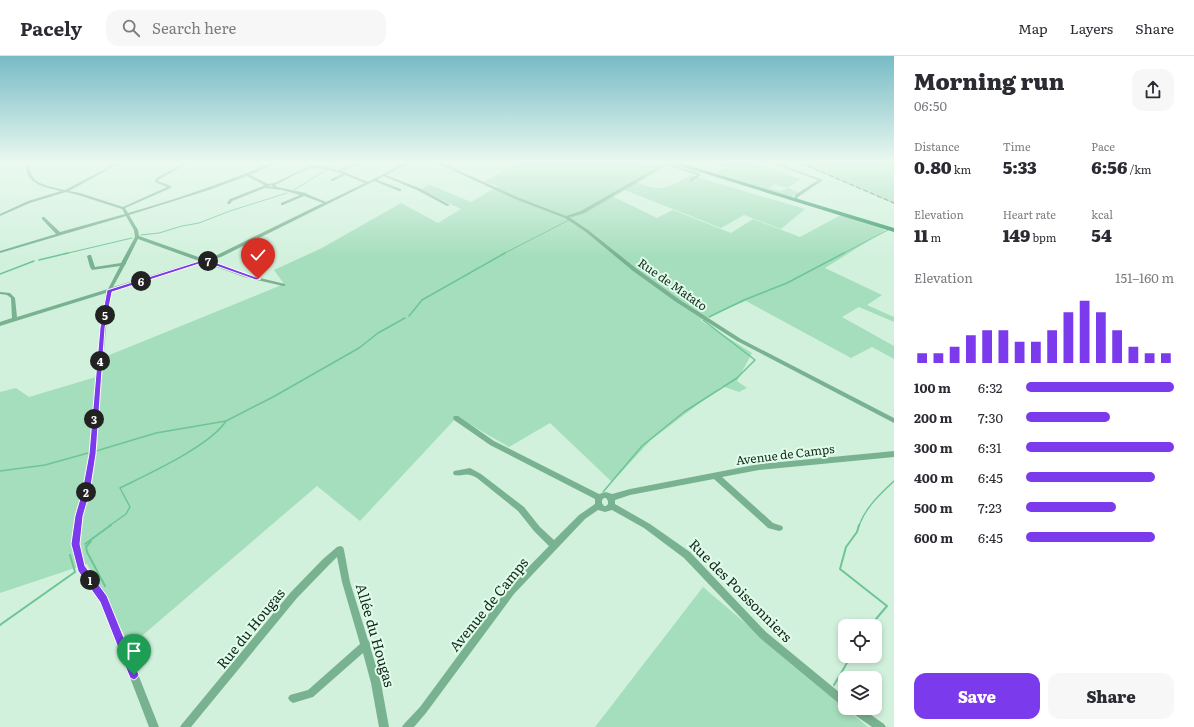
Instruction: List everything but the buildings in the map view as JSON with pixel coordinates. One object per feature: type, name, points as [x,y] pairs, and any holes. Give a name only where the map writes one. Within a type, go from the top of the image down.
[{"type":"main road","points":[[775,194],[894,230]]},
{"type":"street","points":[[0,215],[27,202],[54,194]]},
{"type":"street","points":[[76,194],[122,208],[128,215],[136,230],[137,237],[109,291],[102,328],[92,454],[86,492],[79,516],[76,544],[81,568],[104,599],[154,727]]},
{"type":"street","points":[[122,208],[153,194]]},
{"type":"street","points":[[0,252],[170,203],[194,194]]},
{"type":"street","points":[[229,203],[231,200],[245,194]]},
{"type":"street","points":[[282,204],[304,194]]},
{"type":"street","points":[[306,194],[325,203]]},
{"type":"street","points":[[0,324],[223,254],[344,194]]},
{"type":"street","points":[[428,194],[448,205]]},
{"type":"street","name":"Rue de Matato","points":[[508,194],[566,217],[587,231],[635,270],[678,301],[722,329],[894,421]]},
{"type":"street","points":[[566,217],[582,212],[614,194]]},
{"type":"street","points":[[795,200],[796,196],[799,194]]},
{"type":"street","points":[[43,218],[59,234]]},
{"type":"street","points":[[137,237],[206,260],[246,276],[283,285]]},
{"type":"street","points":[[89,256],[92,268],[94,269],[124,264]]},
{"type":"street","points":[[0,293],[8,294],[13,298],[15,320]]},
{"type":"street","points":[[456,418],[492,443],[599,501],[605,509],[610,508],[611,502],[603,496],[599,501]]},
{"type":"street","name":"Avenue de Camps","points":[[611,502],[630,492],[759,467],[894,454]]},
{"type":"street","points":[[456,473],[470,471],[480,476],[521,509],[537,529],[554,545]]},
{"type":"street","points":[[715,475],[771,526],[779,528]]},
{"type":"street","name":"Avenue de Camps","points":[[407,727],[423,710],[511,591],[554,545],[599,501]]},
{"type":"street","name":"Rue des Poissonniers","points":[[611,502],[648,526],[687,555],[763,635],[838,697]]},
{"type":"street","name":"Allée du Hougas","points":[[340,550],[346,582],[358,624],[366,644],[376,683],[384,727]]},
{"type":"street","name":"Rue du Hougas","points":[[185,727],[294,596],[315,573],[340,550]]},
{"type":"street","points":[[292,698],[310,694],[366,644]]},
{"type":"street","points":[[863,715],[881,727]]},
{"type":"green space","points":[[430,194],[453,194],[471,202],[484,194],[614,194],[612,196],[657,218],[673,210],[731,233],[753,219],[800,237],[841,215],[886,230],[825,268],[882,295],[867,305],[894,317],[894,322],[859,307],[842,317],[894,346],[894,359],[872,347],[851,358],[746,301],[700,320],[752,353],[737,381],[747,388],[739,392],[722,386],[651,440],[612,482],[550,423],[509,447],[457,417],[360,521],[317,486],[130,646],[87,564],[0,593],[0,392],[16,388],[29,397],[96,377],[102,358],[284,284],[274,270],[322,248],[401,203],[438,223],[461,209]]},
{"type":"green space","points":[[635,194],[755,194],[805,209],[781,229],[744,215],[721,228]]},
{"type":"green space","points":[[782,194],[795,194],[791,197]]},
{"type":"green space","points":[[871,194],[894,194],[894,204]]},
{"type":"green space","points":[[703,587],[838,702],[838,715],[853,715],[868,727],[595,727]]},
{"type":"waterway","points":[[141,235],[159,233],[182,226],[199,223],[230,211],[283,194]]},
{"type":"waterway","points":[[567,218],[584,213],[616,194]]},
{"type":"waterway","points":[[503,254],[569,220]]},
{"type":"waterway","points":[[842,254],[888,230]]},
{"type":"waterway","points":[[64,254],[132,238]]},
{"type":"waterway","points":[[39,260],[68,253]]},
{"type":"waterway","points":[[409,316],[422,300],[505,253]]},
{"type":"waterway","points":[[709,317],[744,300],[787,283],[844,253]]},
{"type":"waterway","points":[[0,274],[34,261]]},
{"type":"waterway","points":[[226,421],[273,397],[359,348],[378,333],[405,318]]},
{"type":"waterway","points":[[603,492],[642,446],[684,412],[737,378],[755,360],[703,320]]},
{"type":"waterway","points":[[96,451],[156,433],[226,421]]},
{"type":"waterway","points":[[109,526],[126,514],[130,507],[120,488],[178,459],[207,440],[226,421]]},
{"type":"waterway","points":[[0,471],[45,465],[88,453]]},
{"type":"waterway","points":[[859,526],[869,507],[894,481]]},
{"type":"waterway","points":[[85,544],[111,525]]},
{"type":"waterway","points":[[859,525],[857,532],[846,547],[840,569],[887,606],[876,619]]},
{"type":"waterway","points":[[91,541],[86,547],[87,552],[105,586]]},
{"type":"waterway","points":[[0,625],[75,572],[70,555]]},
{"type":"waterway","points":[[834,685],[847,663]]},
{"type":"railway","points":[[874,194],[894,203]]},
{"type":"route","points":[[134,675],[104,599],[81,568],[76,544],[79,516],[86,492],[92,454],[102,328],[109,291],[206,260],[246,276],[258,279]]}]
